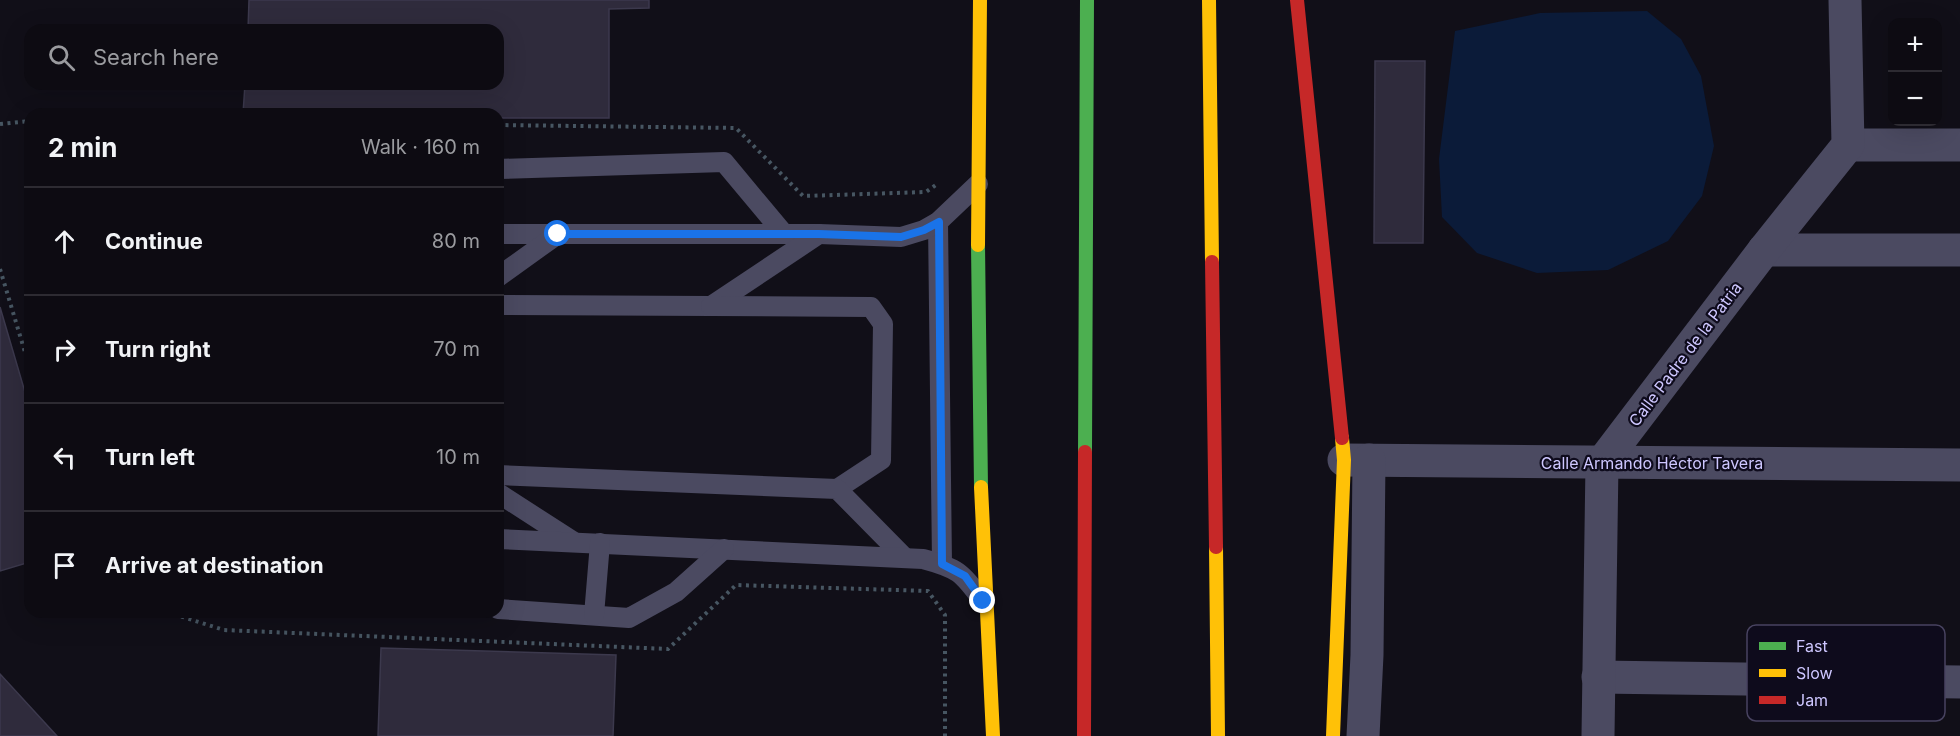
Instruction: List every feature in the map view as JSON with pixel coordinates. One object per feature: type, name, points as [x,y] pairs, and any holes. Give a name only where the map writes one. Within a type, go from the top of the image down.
[{"type":"main road","points":[[980,0],[978,184],[983,601],[993,736]]},
{"type":"main road","points":[[980,15],[987,0]]},
{"type":"main road","points":[[1084,736],[1088,0]]},
{"type":"main road","points":[[1209,0],[1218,736]]},
{"type":"main road","points":[[1287,0],[1297,19]]},
{"type":"main road","points":[[1297,0],[1297,19],[1356,460],[1332,736]]},
{"type":"street","points":[[1845,0],[1848,145],[1960,145]]},
{"type":"street","name":"Calle Padre de la Patria","points":[[1602,463],[1764,250],[1848,145]]},
{"type":"street","points":[[1764,250],[1960,250]]},
{"type":"street","points":[[1356,460],[1367,655],[1363,736]]},
{"type":"street","name":"Calle Armando Héctor Tavera","points":[[1356,460],[1960,465]]},
{"type":"street","points":[[1598,736],[1602,463]]},
{"type":"street","points":[[1598,677],[1747,679]]},
{"type":"street","points":[[1945,682],[1960,682]]},
{"type":"lane","points":[[504,169],[724,162],[784,234]]},
{"type":"lane","points":[[504,234],[819,234],[901,237],[924,230],[939,222],[978,184]]},
{"type":"lane","points":[[939,222],[942,564]]},
{"type":"lane","points":[[504,273],[558,234]]},
{"type":"lane","points":[[711,306],[819,234]]},
{"type":"lane","points":[[504,305],[871,307],[883,324],[880,460],[837,489],[504,475]]},
{"type":"lane","points":[[837,489],[905,558]]},
{"type":"lane","points":[[504,497],[574,542]]},
{"type":"lane","points":[[504,539],[905,558],[942,564],[965,576],[983,601]]},
{"type":"lane","points":[[594,615],[600,543]]},
{"type":"lane","points":[[504,609],[629,618],[676,592],[724,549]]},
{"type":"path","points":[[0,123],[24,122]]},
{"type":"path","points":[[504,125],[736,128],[803,196],[926,192],[943,179]]},
{"type":"path","points":[[0,269],[24,348]]},
{"type":"water","points":[[1647,11],[1681,39],[1701,76],[1714,146],[1702,196],[1668,241],[1608,270],[1537,273],[1477,253],[1442,217],[1439,159],[1455,31],[1540,13]]},
{"type":"building","points":[[249,0],[649,0],[649,8],[609,9],[609,118],[504,118],[504,108],[243,108],[245,90],[504,90],[504,24],[248,24]]},
{"type":"building","points":[[1375,61],[1425,61],[1423,243],[1374,243]]},
{"type":"building","points":[[0,307],[24,389],[24,564],[0,571]]},
{"type":"building","points":[[381,648],[616,655],[613,736],[378,736]]},
{"type":"building","points":[[0,674],[57,736],[0,736]]},
{"type":"traffic: fast","points":[[1085,452],[1087,0]]},
{"type":"traffic: fast","points":[[978,245],[981,487]]},
{"type":"traffic: slow","points":[[978,245],[980,0]]},
{"type":"traffic: slow","points":[[1209,0],[1212,262]]},
{"type":"traffic: slow","points":[[1333,736],[1344,460],[1342,438]]},
{"type":"traffic: slow","points":[[981,487],[993,736]]},
{"type":"traffic: slow","points":[[1216,547],[1218,736]]},
{"type":"traffic: jam","points":[[1297,0],[1342,438]]},
{"type":"traffic: jam","points":[[1212,262],[1216,547]]},
{"type":"traffic: jam","points":[[1084,736],[1085,452]]},
{"type":"route","points":[[558,234],[819,234],[901,237],[924,230],[939,222],[942,564],[965,576],[983,601]]}]
